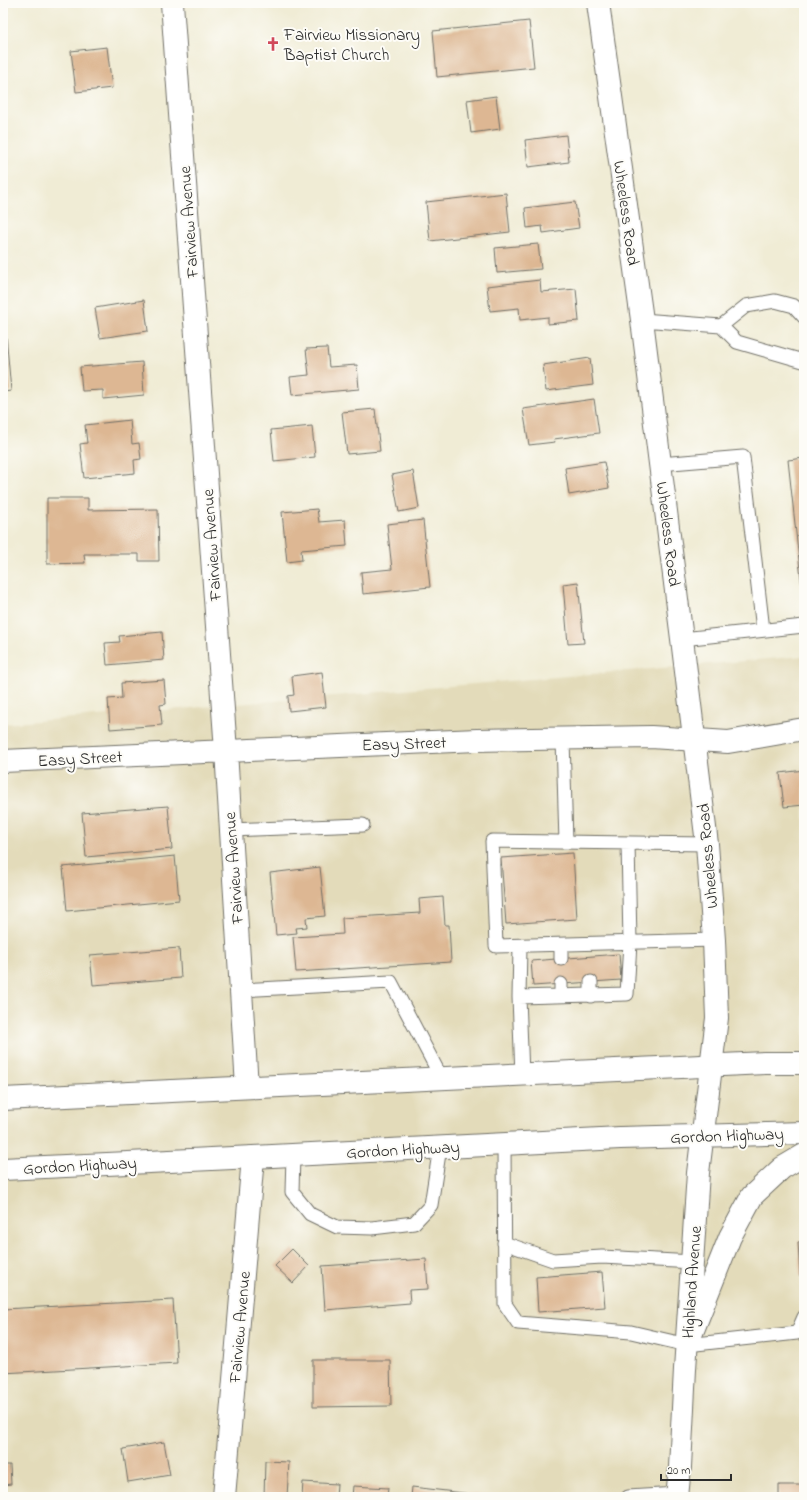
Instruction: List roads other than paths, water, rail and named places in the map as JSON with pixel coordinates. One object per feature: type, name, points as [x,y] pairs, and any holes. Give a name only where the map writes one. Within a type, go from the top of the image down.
[{"type":"main road","name":"Fairview Avenue","points":[[172,3],[226,751],[247,1087]]},
{"type":"main road","name":"Wheeless Road","points":[[598,3],[642,320],[707,844],[714,940],[717,1018],[711,1066]]},
{"type":"main road","name":"Easy Street","points":[[3,761],[478,740],[651,737],[728,742],[804,729]]},
{"type":"main road","points":[[3,1099],[764,1063],[804,1063]]},
{"type":"main road","name":"Highland Avenue","points":[[677,1496],[698,1173],[711,1066]]},
{"type":"main road","name":"Gordon Highway","points":[[3,1169],[620,1138],[804,1133]]},
{"type":"main road","points":[[687,1345],[730,1237],[752,1196],[782,1168],[804,1155]]},
{"type":"main road","name":"Fairview Avenue","points":[[224,1497],[253,1157]]},
{"type":"lane","points":[[721,326],[746,306],[775,301],[794,306],[804,317]]},
{"type":"lane","points":[[642,320],[721,326],[737,342],[804,360]]},
{"type":"lane","points":[[660,464],[743,457],[763,630]]},
{"type":"lane","points":[[682,640],[804,626]]},
{"type":"lane","points":[[563,739],[566,842]]},
{"type":"lane","points":[[231,830],[363,825]]},
{"type":"lane","points":[[707,844],[492,841],[496,946],[520,947],[561,945],[591,950],[630,943],[714,940]]},
{"type":"lane","points":[[519,997],[561,990],[591,996],[627,994],[630,943],[628,843]]},
{"type":"lane","points":[[561,945],[561,959]]},
{"type":"lane","points":[[520,947],[519,997],[522,1075]]},
{"type":"lane","points":[[241,990],[391,982],[442,1079]]},
{"type":"lane","points":[[591,982],[591,996]]},
{"type":"lane","points":[[504,1144],[505,1304],[518,1324],[631,1332],[687,1345],[797,1333],[804,1317]]},
{"type":"lane","points":[[293,1155],[292,1192],[310,1214],[337,1227],[372,1228],[414,1223],[431,1205],[440,1147]]},
{"type":"lane","points":[[504,1242],[553,1260],[602,1257],[693,1262]]},
{"type":"lane","points":[[628,1497],[677,1496]]},
{"type":"place","name":"Fairview Missionary Baptist Church","points":[[273,44]]}]
